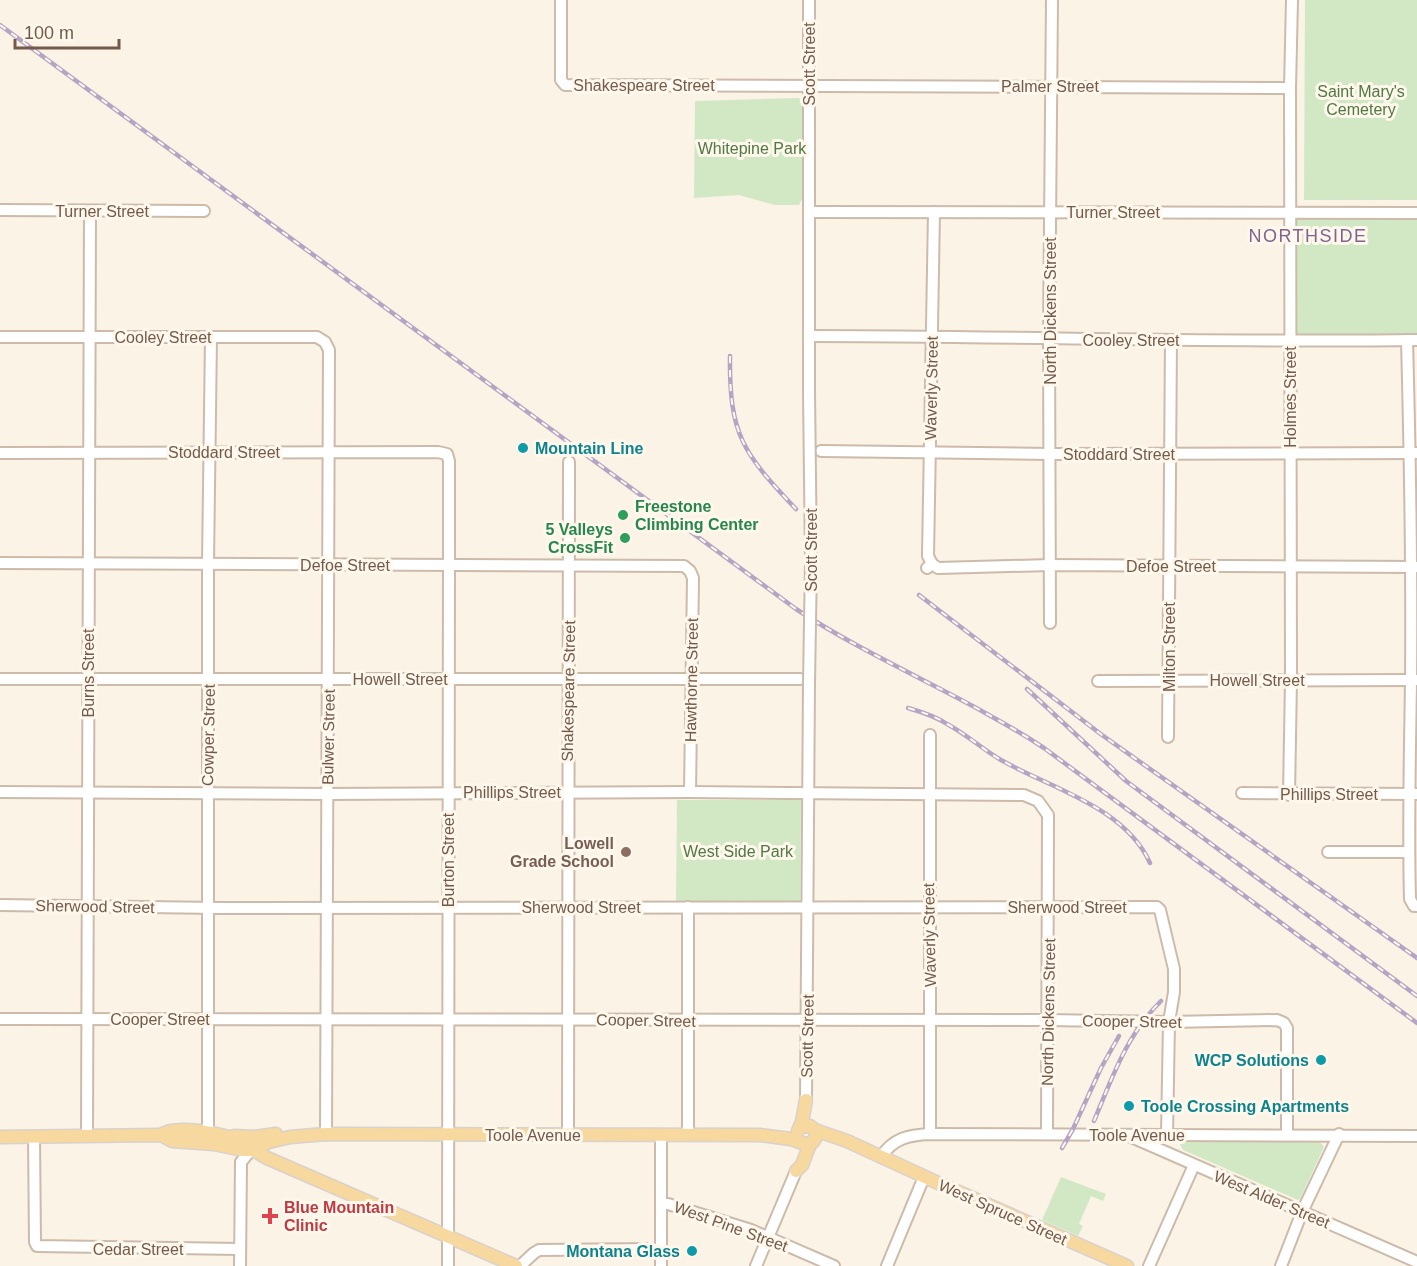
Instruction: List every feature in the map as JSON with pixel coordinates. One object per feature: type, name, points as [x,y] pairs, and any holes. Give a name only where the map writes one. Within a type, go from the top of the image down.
[{"type":"main road","points":[[796,1171],[802,1165],[806,1136],[806,1100]]},
{"type":"main road","name":"Toole Avenue","points":[[161,1136],[170,1131],[246,1137],[276,1134],[806,1136],[847,1141],[881,1156]]},
{"type":"main road","points":[[212,1134],[240,1141],[251,1150],[295,1171],[518,1266]]},
{"type":"main road","name":"Toole Avenue","points":[[251,1150],[280,1139],[307,1135]]},
{"type":"main road","points":[[0,1137],[161,1136],[172,1141],[251,1150]]},
{"type":"main road","name":"West Spruce Street","points":[[881,1156],[1126,1266]]},
{"type":"street","name":"Shakespeare Street","points":[[561,0],[561,80],[565,85],[809,85]]},
{"type":"street","name":"Scott Street","points":[[806,1100],[808,794],[805,681],[811,562],[809,0]]},
{"type":"street","name":"North Dickens Street","points":[[1050,623],[1049,339],[1052,0]]},
{"type":"street","name":"Holmes Street","points":[[1289,795],[1292,0]]},
{"type":"street","name":"Palmer Street","points":[[809,85],[1290,88]]},
{"type":"street","name":"Turner Street","points":[[0,210],[204,211]]},
{"type":"street","name":"Burns Street","points":[[87,1136],[90,211]]},
{"type":"street","name":"Turner Street","points":[[810,212],[1417,213]]},
{"type":"street","name":"Waverly Street","points":[[930,566],[928,556],[929,453],[934,212]]},
{"type":"street","name":"Cooley Street","points":[[809,336],[1412,340]]},
{"type":"street","name":"Cooley Street","points":[[0,337],[317,338],[325,342]]},
{"type":"street","name":"Cowper Street","points":[[211,337],[207,1019],[212,1134]]},
{"type":"street","name":"Milton Street","points":[[1168,737],[1171,340]]},
{"type":"street","points":[[1412,340],[1414,680],[1413,794],[1408,852],[1410,899],[1416,906]]},
{"type":"street","name":"Bulwer Street","points":[[325,342],[330,353],[326,1134]]},
{"type":"street","name":"Stoddard Street","points":[[821,450],[1051,454],[1414,453]]},
{"type":"street","name":"Stoddard Street","points":[[0,453],[447,453]]},
{"type":"street","name":"Burton Street","points":[[447,453],[449,461],[447,1019],[450,1147],[448,1266]]},
{"type":"street","name":"Shakespeare Street","points":[[568,1135],[569,462]]},
{"type":"street","name":"Defoe Street","points":[[0,563],[330,566],[677,565],[688,569]]},
{"type":"street","name":"Defoe Street","points":[[930,566],[938,568],[1414,567]]},
{"type":"street","name":"Hawthorne Street","points":[[688,569],[693,578],[690,792]]},
{"type":"street","name":"Howell Street","points":[[0,679],[329,678],[805,681]]},
{"type":"street","name":"Howell Street","points":[[1098,681],[1414,680]]},
{"type":"street","name":"Waverly Street","points":[[930,735],[930,1134]]},
{"type":"street","name":"Phillips Street","points":[[0,792],[328,794],[690,792],[1024,795]]},
{"type":"street","name":"Phillips Street","points":[[1242,793],[1413,794]]},
{"type":"street","name":"North Dickens Street","points":[[1024,795],[1038,801],[1048,815],[1047,1134]]},
{"type":"street","points":[[1328,852],[1408,852]]},
{"type":"street","name":"Sherwood Street","points":[[0,905],[207,908],[1157,907],[1160,910],[1174,969],[1174,992],[1169,1022]]},
{"type":"street","points":[[687,1135],[688,907]]},
{"type":"street","name":"Cooper Street","points":[[0,1019],[1169,1022],[1276,1020],[1284,1023],[1287,1028],[1287,1134]]},
{"type":"street","points":[[1167,1135],[1169,1022]]},
{"type":"street","name":"Toole Avenue","points":[[881,1156],[888,1146],[898,1139],[930,1134],[1417,1136]]},
{"type":"street","points":[[1281,1266],[1302,1212],[1339,1134]]},
{"type":"street","points":[[661,1135],[661,1266]]},
{"type":"street","name":"West Alder Street","points":[[1126,1135],[1417,1262]]},
{"type":"street","name":"Cedar Street","points":[[34,1137],[35,1242],[38,1246],[240,1249]]},
{"type":"street","points":[[240,1266],[241,1161],[251,1150]]},
{"type":"street","points":[[1149,1266],[1194,1165]]},
{"type":"street","points":[[756,1266],[796,1171]]},
{"type":"street","points":[[888,1266],[924,1177]]},
{"type":"street","name":"West Pine Street","points":[[661,1204],[717,1218],[834,1266]]},
{"type":"street","points":[[518,1266],[539,1250],[661,1249]]},
{"type":"green space","name":"Saint Mary's Cemetery","points":[[1305,0],[1417,0],[1417,200],[1304,200]]},
{"type":"green space","name":"Whitepine Park","points":[[799,98],[802,104],[802,199],[799,205],[775,205],[739,195],[694,198],[695,101]]},
{"type":"green space","points":[[1290,212],[1417,213],[1417,340],[1291,340]]},
{"type":"green space","name":"West Side Park","points":[[677,800],[801,800],[800,902],[676,901]]},
{"type":"green space","points":[[1184,1141],[1316,1141],[1324,1147],[1298,1200],[1183,1150],[1180,1144]]},
{"type":"green space","points":[[1061,1177],[1106,1194],[1103,1201],[1091,1196],[1079,1224],[1083,1226],[1078,1236],[1042,1220]]},
{"type":"railway","points":[[0,25],[796,609],[826,628],[1014,729],[1044,748],[1417,1023]]},
{"type":"railway","points":[[730,356],[732,405],[743,441],[763,473],[796,509]]},
{"type":"railway","points":[[919,595],[1102,735],[1417,958]]},
{"type":"railway","points":[[1027,689],[1126,781],[1417,996]]},
{"type":"railway","points":[[908,708],[938,719],[1001,760],[1105,813],[1123,827],[1138,844],[1150,863]]},
{"type":"railway","points":[[1094,1121],[1130,1042],[1161,1001]]},
{"type":"railway","points":[[1062,1148],[1119,1036]]},
{"type":"place","name":"Mountain Line","points":[[523,448]]},
{"type":"place","name":"Freestone Climbing Center","points":[[623,515]]},
{"type":"place","name":"5 Valleys CrossFit","points":[[625,538]]},
{"type":"place","name":"Lowell Grade School","points":[[626,852]]},
{"type":"place","name":"WCP Solutions","points":[[1321,1060]]},
{"type":"place","name":"Toole Crossing Apartments","points":[[1129,1106]]},
{"type":"place","name":"Blue Mountain Clinic","points":[[270,1216]]},
{"type":"place","name":"Montana Glass","points":[[692,1251]]},
{"type":"district","name":"NORTHSIDE","points":[[1308,236]]}]
